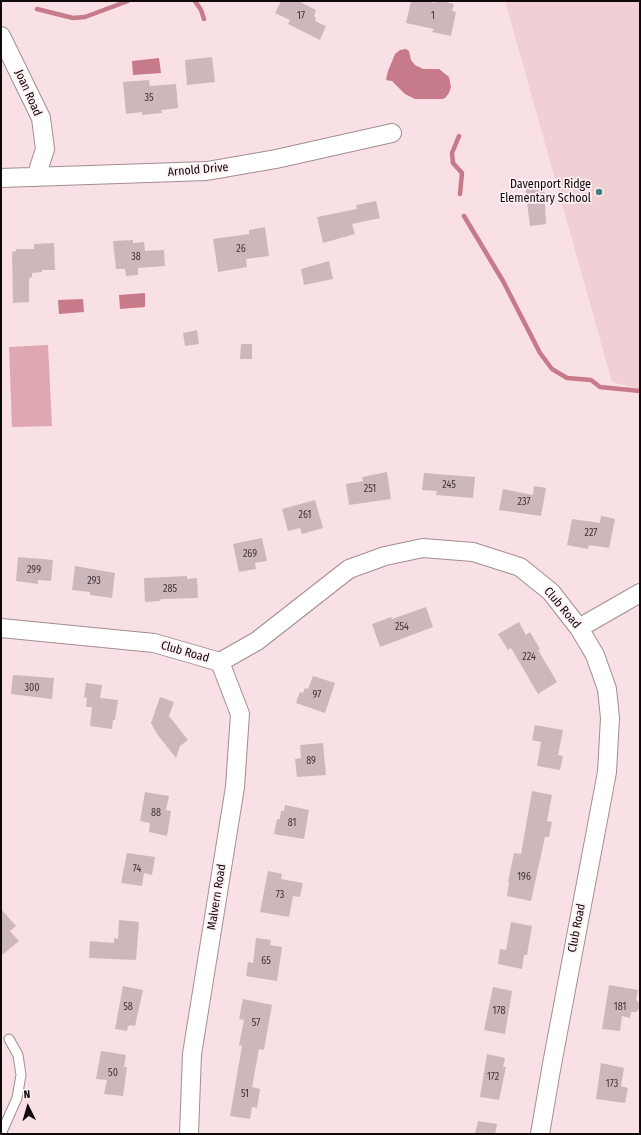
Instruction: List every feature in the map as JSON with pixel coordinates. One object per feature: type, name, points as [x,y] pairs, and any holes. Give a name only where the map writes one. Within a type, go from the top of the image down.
[{"type":"street","name":"Joan Road","points":[[1,36],[41,118],[45,149],[36,177]]},
{"type":"street","name":"Arnold Drive","points":[[1,178],[206,171],[276,159],[392,132]]},
{"type":"street","name":"Club Road","points":[[1,628],[154,643],[220,662],[257,642],[349,569],[385,556],[424,548],[473,552],[520,567],[552,592],[579,628],[595,655],[607,689],[610,718],[607,772],[553,1056],[540,1134]]},
{"type":"street","points":[[579,628],[640,593]]},
{"type":"street","name":"Malvern Road","points":[[189,1134],[192,1054],[236,779],[240,714],[220,662]]},
{"type":"lane","points":[[1,1134],[17,1098],[21,1075],[18,1055],[9,1039]]},
{"type":"shaded area","name":"Davenport Ridge Elementary School","points":[[505,1],[640,1],[640,389],[612,382]]},
{"type":"shaded area","points":[[406,49],[409,51],[411,60],[415,65],[423,69],[439,69],[449,77],[451,87],[445,98],[415,99],[405,94],[392,81],[386,80],[395,54],[400,50]]},
{"type":"shaded area","points":[[159,58],[161,73],[133,75],[132,61]]},
{"type":"shaded area","points":[[145,293],[145,307],[120,309],[119,295]]},
{"type":"shaded area","points":[[83,299],[84,312],[59,314],[58,300]]},
{"type":"shaded area","points":[[48,345],[52,426],[12,427],[9,347]]},
{"type":"building","points":[[281,1],[298,1],[316,10],[314,16],[316,18],[315,21],[326,26],[320,40],[288,24],[290,20],[275,13]]},
{"type":"building","points":[[411,1],[435,3],[436,1],[441,1],[454,4],[452,11],[456,12],[451,36],[432,32],[434,29],[406,23]]},
{"type":"building","points":[[212,57],[215,82],[187,85],[185,60]]},
{"type":"building","points":[[149,80],[150,86],[176,84],[178,108],[161,110],[162,113],[142,115],[142,112],[126,114],[123,82]]},
{"type":"building","points":[[544,184],[546,224],[530,226],[525,186]]},
{"type":"building","points":[[376,201],[380,218],[352,224],[355,234],[323,243],[317,217],[357,209],[356,205]]},
{"type":"building","points":[[265,227],[269,256],[246,259],[247,267],[218,272],[213,239],[249,234],[249,230]]},
{"type":"building","points":[[133,240],[133,243],[144,242],[145,251],[164,250],[165,266],[138,268],[138,275],[126,276],[125,269],[116,269],[113,241]]},
{"type":"building","points":[[54,243],[55,270],[42,270],[42,272],[32,273],[32,277],[29,278],[29,302],[13,303],[12,252],[16,251],[16,249],[34,249],[34,244]]},
{"type":"building","points":[[329,261],[333,279],[304,285],[301,269]]},
{"type":"building","points":[[197,330],[199,344],[185,346],[183,333]]},
{"type":"building","points":[[241,344],[252,344],[252,359],[240,359]]},
{"type":"building","points":[[387,472],[391,499],[349,505],[346,484],[363,481],[362,477]]},
{"type":"building","points":[[424,473],[475,477],[473,498],[436,495],[437,491],[422,490]]},
{"type":"building","points":[[534,486],[546,488],[541,516],[499,510],[503,489],[533,495]]},
{"type":"building","points":[[315,500],[323,528],[302,534],[300,528],[288,531],[282,509]]},
{"type":"building","points":[[601,516],[615,519],[609,548],[589,545],[588,549],[567,545],[572,519],[600,523]]},
{"type":"building","points":[[262,538],[267,561],[255,563],[256,569],[239,572],[233,544]]},
{"type":"building","points":[[18,557],[53,560],[51,581],[38,580],[38,584],[16,581]]},
{"type":"building","points":[[75,566],[115,573],[112,598],[90,595],[90,592],[72,590]]},
{"type":"building","points":[[187,576],[187,579],[197,578],[198,598],[161,599],[160,601],[145,602],[144,578]]},
{"type":"building","points":[[426,607],[433,627],[380,647],[372,624],[391,617],[392,619]]},
{"type":"building","points":[[519,622],[526,635],[530,632],[540,649],[538,650],[557,682],[538,694],[511,648],[508,650],[498,634]]},
{"type":"building","points":[[13,675],[54,678],[52,699],[11,694]]},
{"type":"building","points":[[313,676],[335,683],[325,713],[296,703],[300,692],[303,693],[305,688],[308,689]]},
{"type":"building","points":[[86,683],[102,685],[100,698],[118,700],[112,729],[90,726],[92,707],[86,707],[87,698],[84,697]]},
{"type":"building","points":[[160,697],[174,702],[169,716],[188,740],[180,746],[176,758],[157,734],[151,723]]},
{"type":"building","points":[[535,725],[563,730],[558,755],[563,756],[560,770],[537,766],[541,742],[532,740]]},
{"type":"building","points":[[323,743],[326,775],[297,777],[295,759],[301,758],[300,745]]},
{"type":"building","points":[[532,791],[552,795],[547,821],[552,822],[549,837],[545,837],[531,901],[507,896],[508,882],[514,853],[521,854]]},
{"type":"building","points":[[145,792],[169,796],[166,810],[171,811],[167,836],[149,832],[150,823],[140,821]]},
{"type":"building","points":[[285,805],[309,810],[304,839],[274,834],[277,819],[280,819],[281,811],[284,811]]},
{"type":"building","points":[[127,853],[155,857],[152,875],[144,873],[142,886],[121,883]]},
{"type":"building","points":[[268,871],[282,874],[281,879],[303,883],[300,897],[293,896],[289,917],[260,912]]},
{"type":"building","points":[[1,909],[16,926],[10,931],[19,941],[1,956]]},
{"type":"building","points":[[119,920],[139,922],[136,960],[89,958],[90,941],[114,943],[114,938],[118,939]]},
{"type":"building","points":[[511,922],[532,926],[527,955],[524,955],[522,969],[498,964],[500,949],[506,950]]},
{"type":"building","points":[[256,938],[271,940],[270,945],[282,947],[277,981],[246,976],[248,962],[253,963]]},
{"type":"building","points":[[609,985],[638,990],[636,1000],[640,1004],[639,1009],[636,1012],[631,1012],[630,1018],[622,1016],[620,1031],[602,1029]]},
{"type":"building","points":[[123,986],[143,990],[135,1026],[128,1026],[127,1031],[115,1029]]},
{"type":"building","points":[[493,987],[512,991],[505,1034],[484,1030]]},
{"type":"building","points":[[243,999],[272,1005],[264,1050],[259,1049],[252,1087],[260,1089],[257,1108],[252,1107],[250,1119],[230,1116],[242,1046],[239,1045],[244,1020],[239,1019]]},
{"type":"building","points":[[101,1051],[126,1055],[124,1067],[127,1067],[123,1096],[104,1094],[107,1080],[96,1079]]},
{"type":"building","points":[[487,1054],[505,1058],[503,1067],[506,1067],[499,1100],[480,1097]]},
{"type":"building","points":[[601,1063],[624,1068],[621,1086],[628,1088],[625,1103],[596,1099]]},
{"type":"building","points":[[478,1121],[497,1124],[495,1134],[475,1134]]},
{"type":"waterway","points":[[37,9],[73,18],[85,17],[128,1]]},
{"type":"waterway","points":[[195,1],[201,10],[204,19]]},
{"type":"waterway","points":[[459,136],[452,153],[453,163],[462,173],[460,194]]},
{"type":"waterway","points":[[464,216],[503,281],[540,353],[552,369],[567,378],[591,380],[600,387],[640,391]]},
{"type":"place","name":"Davenport Ridge Elementary School","points":[[599,192]]}]
